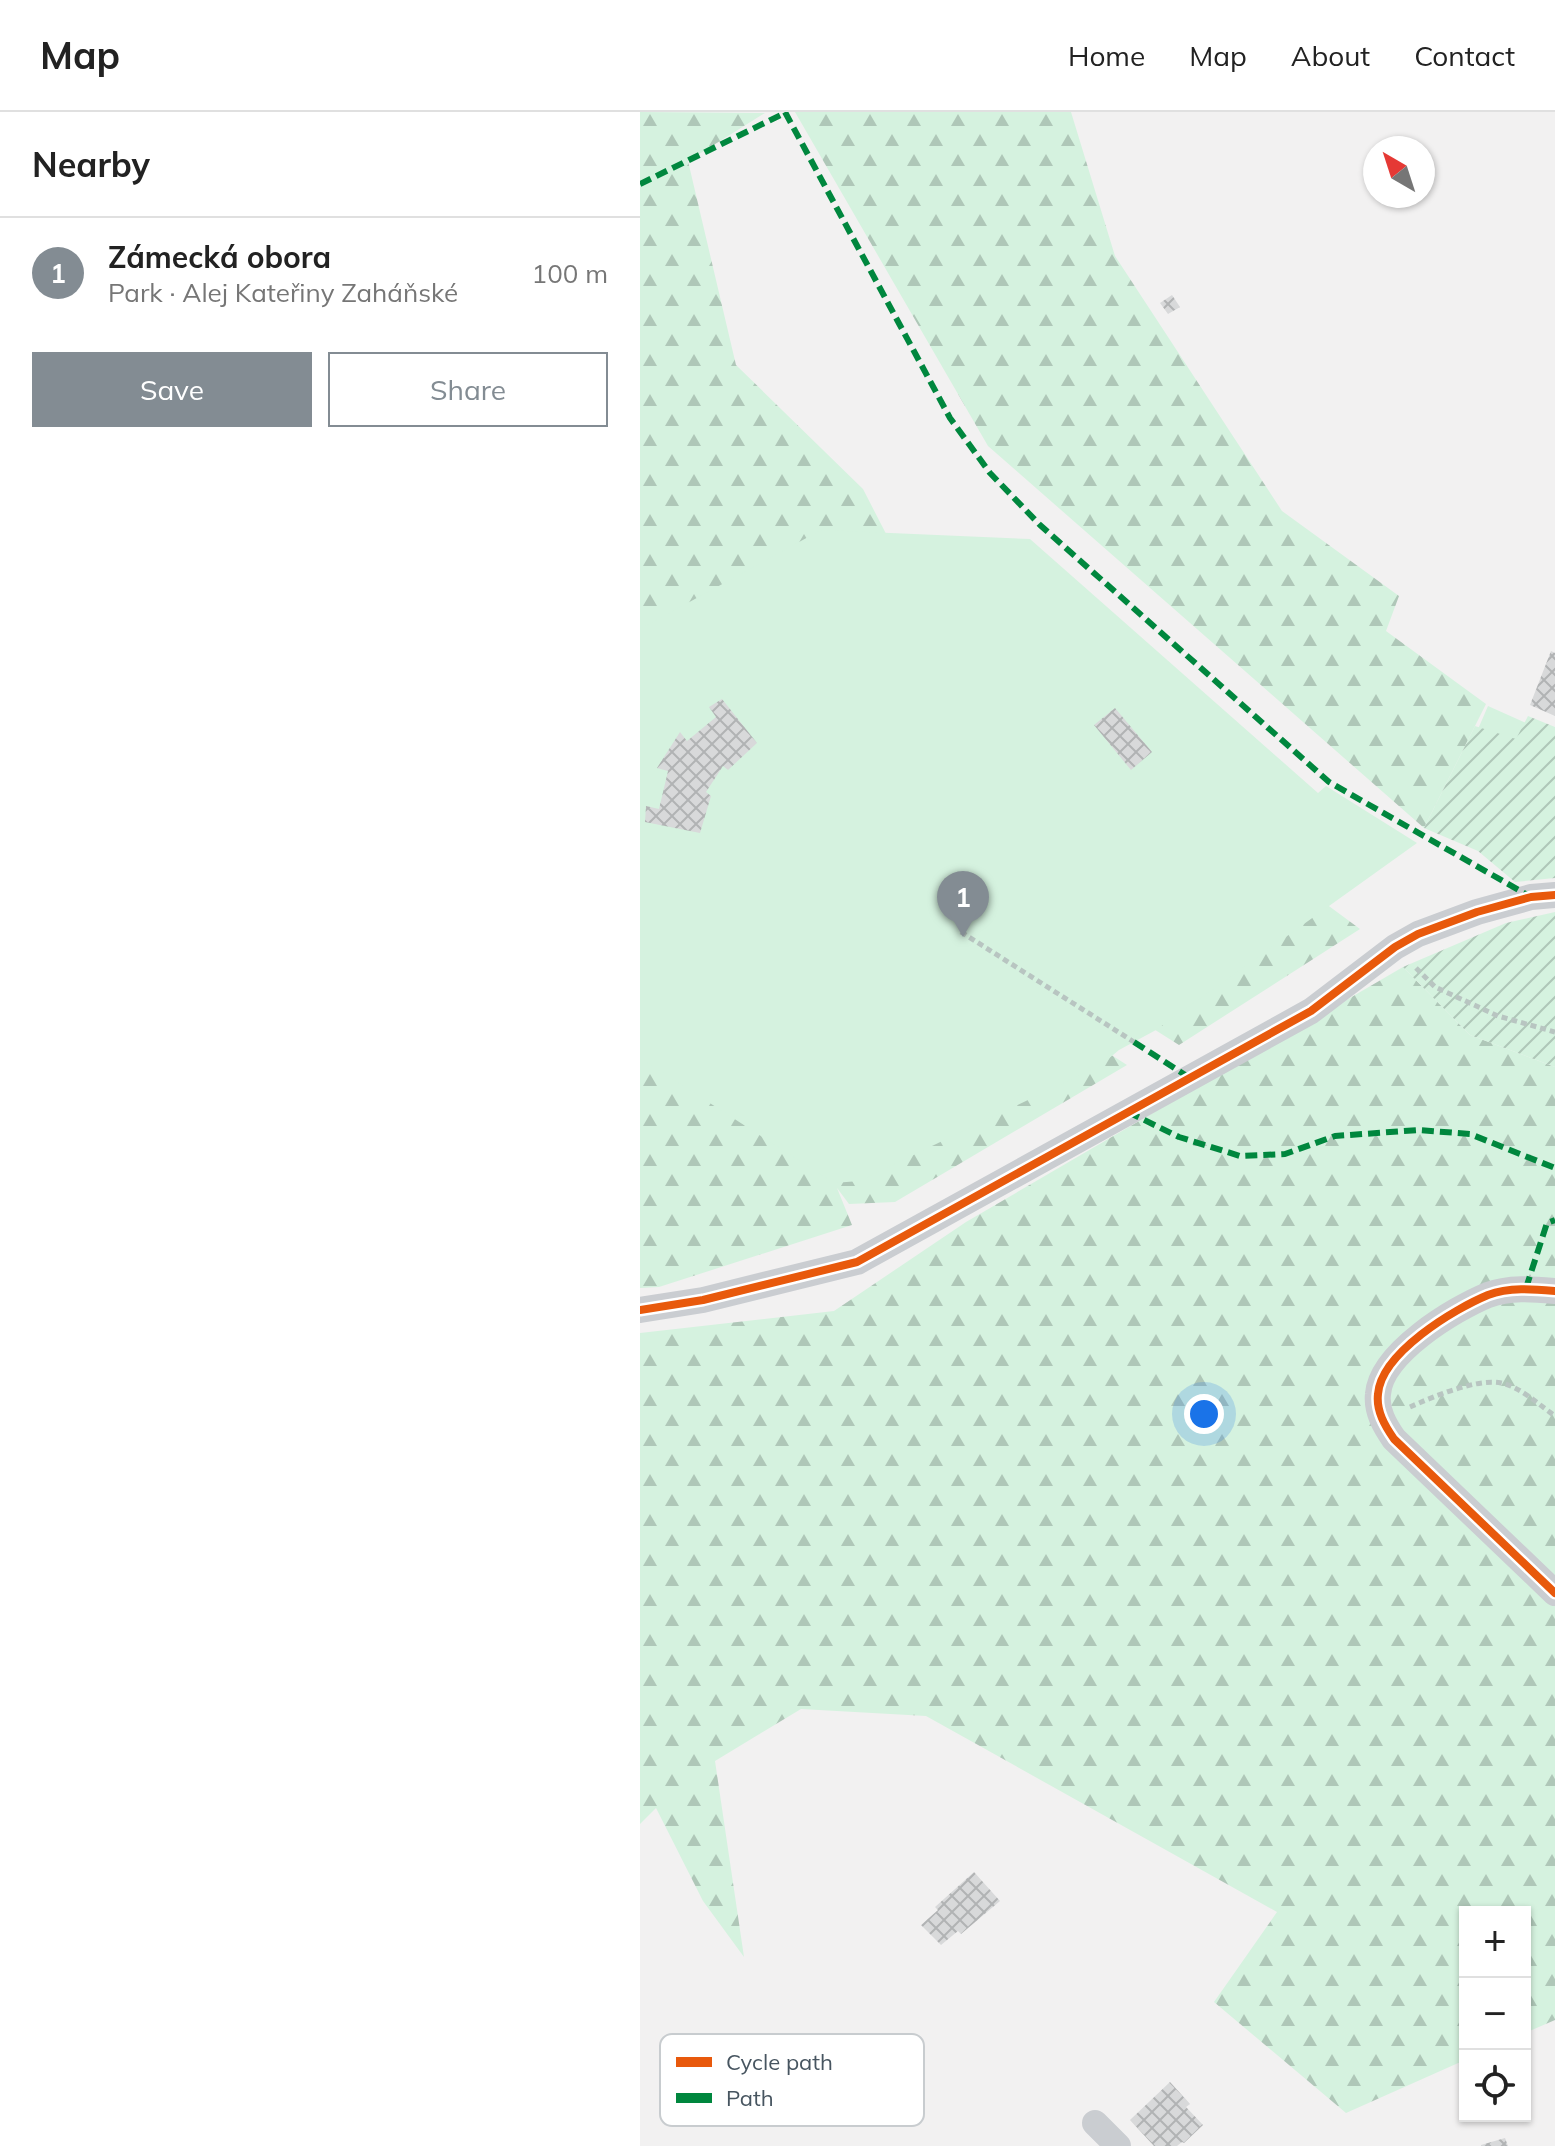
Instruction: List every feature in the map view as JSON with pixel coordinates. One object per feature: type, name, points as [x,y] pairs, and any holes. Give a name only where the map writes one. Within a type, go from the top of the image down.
[{"type":"street","points":[[640,1310],[703,1300],[857,1262],[1311,1011],[1395,947],[1418,934],[1477,912],[1531,897],[1555,895]]},
{"type":"street","points":[[1555,1291],[1526,1288],[1490,1294],[1444,1319],[1412,1342],[1388,1367],[1378,1393],[1382,1421],[1394,1439],[1555,1593]]},
{"type":"street","points":[[1095,2123],[1118,2146]]},
{"type":"path","points":[[961,932],[1134,1042]]},
{"type":"path","points":[[1395,947],[1435,987],[1498,1016],[1555,1032]]},
{"type":"path","points":[[1382,1421],[1440,1393],[1501,1383],[1526,1395],[1554,1415]]},
{"type":"green space","points":[[640,112],[765,113],[688,161],[736,365],[863,489],[956,670],[1272,864],[1360,929],[1179,1045],[1024,947],[640,733]]},
{"type":"green space","points":[[795,112],[1071,112],[1115,256],[1282,511],[1399,596],[1386,631],[1486,704],[1424,828],[988,446]]},
{"type":"green space","points":[[821,530],[1030,539],[1318,793],[1326,786],[1417,843],[1156,1030],[1119,1050],[1101,1065],[859,1181],[834,1183],[640,1058],[640,629]]},
{"type":"green space","points":[[1488,706],[1533,726],[1518,762],[1472,743]]},
{"type":"green space","points":[[1528,716],[1555,727],[1555,878],[1515,882],[1478,851],[1424,828],[1475,726],[1516,739]]},
{"type":"green space","points":[[640,837],[971,965],[1127,1065],[895,1202],[849,1204],[837,1188],[852,1225],[659,1287],[640,1288]]},
{"type":"green space","points":[[1555,912],[1555,1067],[1470,1035],[1403,967],[1506,923]]},
{"type":"green space","points":[[1403,967],[1470,1035],[1555,1067],[1555,2020],[1531,2030],[1531,1906],[1459,1906],[1459,2063],[1346,2113],[1214,2002],[1277,1912],[926,1716],[801,1709],[715,1761],[744,1957],[703,1901],[656,1808],[640,1824],[640,1333],[834,1311],[966,1222]]},
{"type":"building","points":[[1172,295],[1180,307],[1168,314],[1160,303]]},
{"type":"building","points":[[1551,651],[1555,653],[1555,716],[1530,705]]},
{"type":"building","points":[[722,699],[757,743],[728,770],[723,766],[706,792],[711,796],[700,833],[645,822],[646,806],[659,809],[668,771],[657,768],[680,732],[687,741],[716,717],[709,707]]},
{"type":"building","points":[[1115,708],[1152,752],[1131,770],[1094,725]]},
{"type":"building","points":[[974,1872],[1000,1901],[961,1934],[958,1931],[941,1945],[921,1925],[938,1910],[935,1907]]},
{"type":"building","points":[[1170,2082],[1190,2104],[1186,2107],[1203,2125],[1177,2146],[1154,2146],[1130,2120]]},
{"type":"building","points":[[1505,2138],[1508,2146],[1481,2146],[1481,2145]]},
{"type":"marked path","points":[[785,112],[950,418],[990,473],[1040,525],[1329,782],[1531,897]]},
{"type":"marked path","points":[[640,184],[787,112]]},
{"type":"marked path","points":[[1134,1042],[1190,1078]]},
{"type":"marked path","points":[[1128,1112],[1179,1137],[1240,1156],[1285,1154],[1335,1136],[1419,1130],[1470,1134],[1555,1168]]},
{"type":"marked path","points":[[1526,1288],[1547,1223],[1555,1220]]},
{"type":"cycle path","points":[[640,1310],[703,1300],[857,1262],[1311,1011],[1395,947],[1418,934],[1477,912],[1531,897],[1555,895]]},
{"type":"cycle path","points":[[1555,1291],[1504,1291],[1488,1295],[1457,1311],[1405,1348],[1382,1379],[1378,1394],[1382,1418],[1394,1439],[1555,1593]]},
{"type":"place","name":"Zámecká obora","points":[[963,937]]}]
